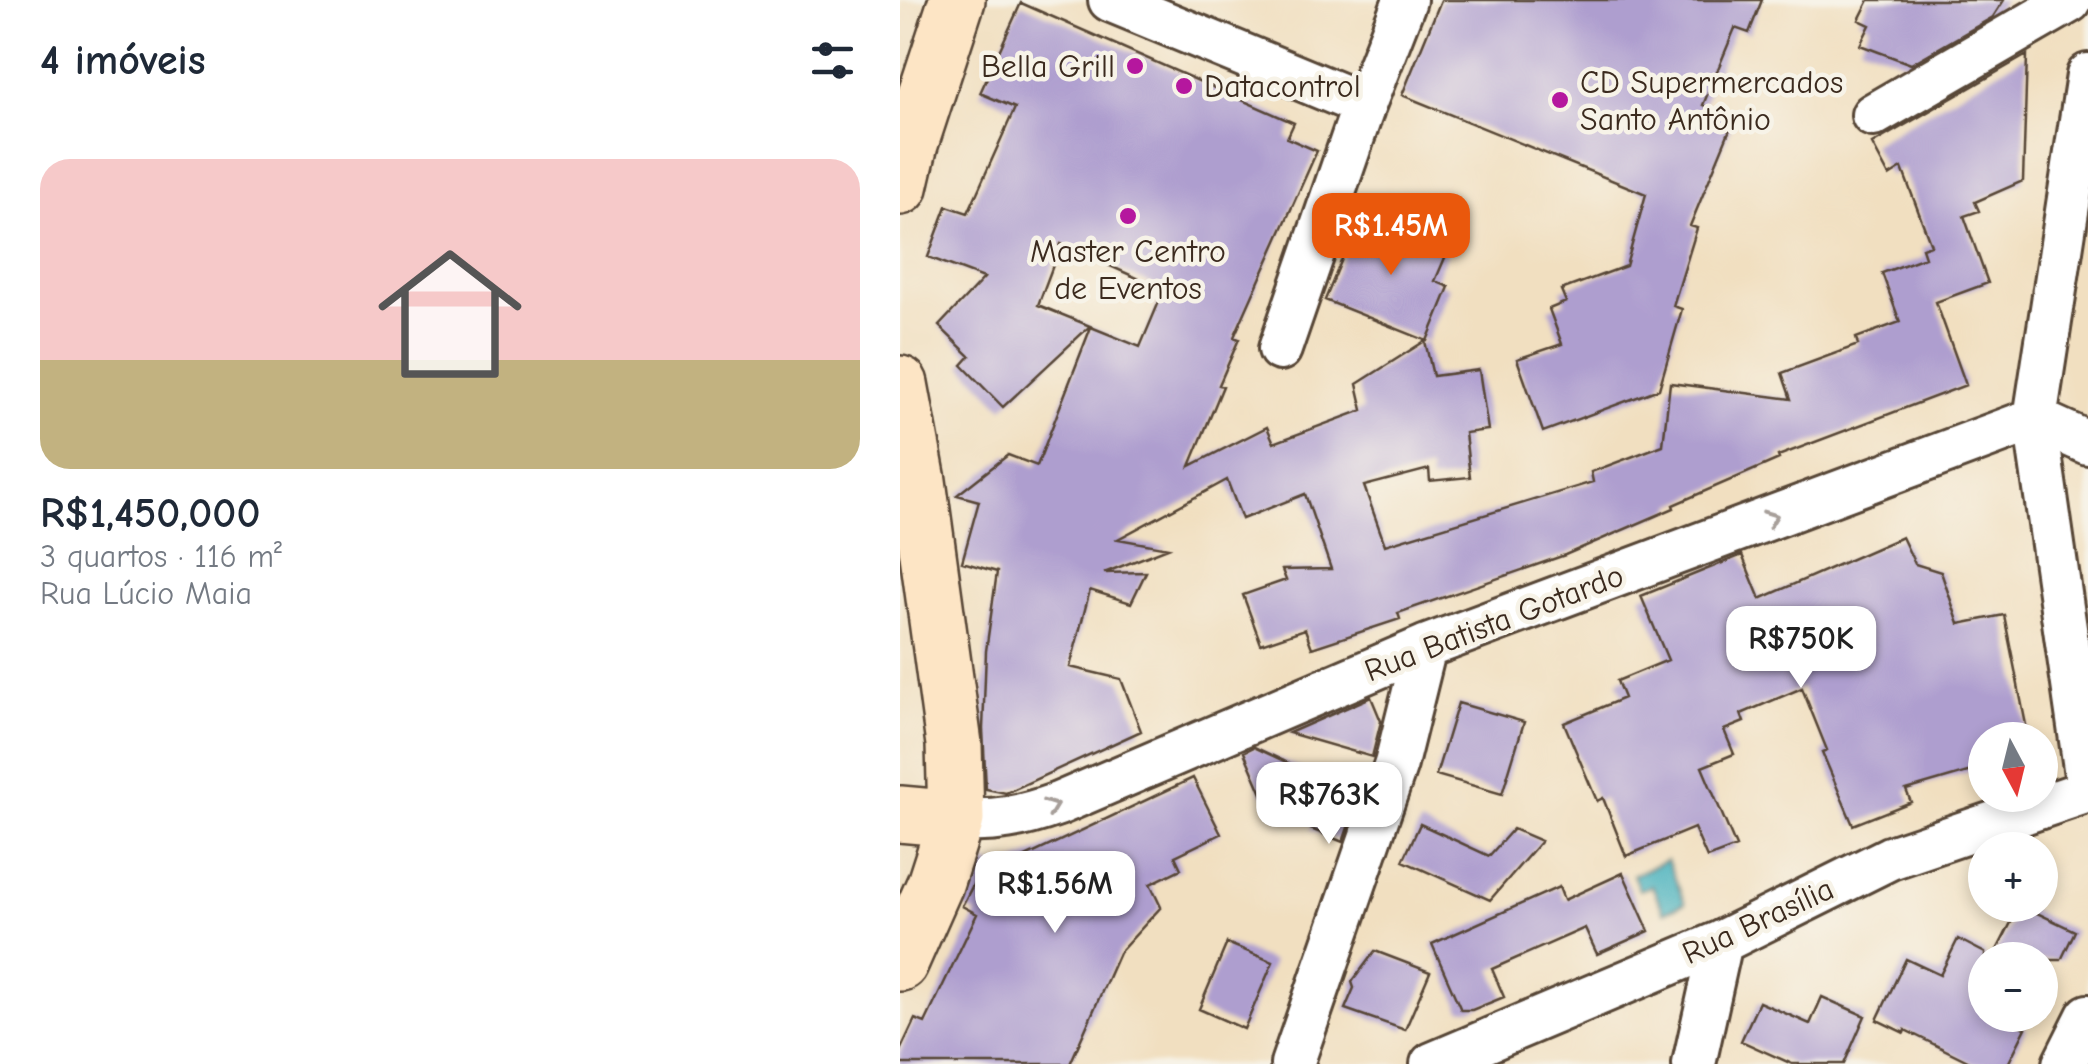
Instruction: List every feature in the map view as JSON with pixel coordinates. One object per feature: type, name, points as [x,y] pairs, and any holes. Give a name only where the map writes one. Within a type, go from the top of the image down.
[{"type":"main road","points":[[900,187],[957,0]]},
{"type":"main road","points":[[900,384],[909,480],[954,744],[956,820],[936,884],[900,963]]},
{"type":"main road","points":[[900,814],[956,820]]},
{"type":"street","points":[[1110,0],[1364,105]]},
{"type":"street","points":[[1280,349],[1364,105],[1405,0]]},
{"type":"street","points":[[1873,115],[2074,0]]},
{"type":"street","points":[[2088,74],[2035,419],[2088,790]]},
{"type":"street","points":[[2035,419],[2088,443]]},
{"type":"street","name":"Rua Batista Gotardo","points":[[956,820],[987,822],[1024,817],[1425,647],[2035,419]]},
{"type":"street","points":[[1292,1064],[1396,764],[1425,647]]},
{"type":"street","name":"Rua Brasília","points":[[1432,1064],[1721,942],[1890,858],[2088,790]]},
{"type":"street","points":[[1694,1064],[1721,942]]},
{"type":"street","points":[[2064,1064],[2088,1016]]},
{"type":"water","points":[[1667,860],[1685,903],[1664,912],[1652,886],[1639,890],[1633,875]]},
{"type":"building","name":"CD Supermercados Santo Antônio","points":[[1441,0],[1762,0],[1749,33],[1735,28],[1703,105],[1735,117],[1690,226],[1697,228],[1673,306],[1682,309],[1659,389],[1543,432],[1517,359],[1562,344],[1549,309],[1566,302],[1561,290],[1626,266],[1646,194],[1402,95]]},
{"type":"building","points":[[1869,0],[2004,0],[1993,17],[1911,64],[1860,45],[1870,25],[1859,20]]},
{"type":"building","points":[[1021,3],[1294,123],[1287,138],[1317,151],[1234,337],[1239,339],[1219,385],[1223,386],[1190,466],[1267,427],[1274,443],[1363,410],[1357,384],[1425,341],[1433,376],[1479,370],[1488,430],[1465,433],[1470,477],[1430,481],[1429,469],[1364,486],[1385,545],[1593,482],[1591,472],[1663,445],[1670,383],[1791,399],[1782,373],[1858,345],[1856,338],[1900,322],[1882,273],[1925,257],[1922,248],[1931,245],[1902,168],[1889,176],[1872,144],[2027,55],[2023,181],[1975,202],[1979,211],[1964,216],[1988,283],[1936,302],[1966,385],[1778,456],[1779,459],[1673,505],[1674,508],[1565,555],[1398,613],[1400,619],[1312,648],[1305,629],[1261,644],[1243,595],[1286,580],[1282,570],[1331,569],[1305,494],[1242,519],[1227,480],[1118,539],[1168,548],[1104,573],[1146,572],[1131,603],[1090,590],[1070,667],[1121,679],[1141,731],[1006,793],[986,789],[986,651],[997,572],[962,562],[979,501],[957,495],[1008,455],[1037,466],[1091,327],[1140,347],[1164,290],[1061,244],[1038,305],[1090,326],[1003,407],[962,365],[970,356],[939,326],[984,278],[928,257],[947,206],[968,213],[1015,108],[980,93]]},
{"type":"building","points":[[1359,218],[1388,229],[1392,220],[1429,235],[1426,245],[1447,253],[1435,281],[1449,287],[1427,341],[1325,300]]},
{"type":"building","points":[[1902,537],[1915,564],[1941,572],[1959,624],[2004,615],[2025,722],[1968,722],[1968,772],[1906,790],[1911,802],[1853,825],[1822,752],[1827,750],[1802,688],[1741,714],[1744,722],[1724,730],[1734,754],[1702,767],[1736,847],[1707,858],[1694,828],[1626,856],[1603,798],[1597,801],[1564,723],[1624,698],[1617,681],[1668,660],[1641,596],[1742,555],[1760,599]]},
{"type":"building","points":[[1371,697],[1381,721],[1372,757],[1289,733]]},
{"type":"building","points":[[1458,703],[1524,722],[1502,794],[1436,775]]},
{"type":"building","points":[[1254,747],[1314,775],[1263,796],[1244,752]]},
{"type":"building","points":[[1193,778],[1221,834],[1175,856],[1181,869],[1150,884],[1161,907],[1119,953],[1070,1064],[900,1064],[900,1051],[915,1019],[925,1023],[977,914],[962,906],[985,862],[1000,869]]},
{"type":"building","points":[[1331,783],[1359,796],[1343,842],[1311,829]]},
{"type":"building","points":[[1420,824],[1489,856],[1513,829],[1541,841],[1490,900],[1403,861]]},
{"type":"building","points":[[1623,873],[1649,931],[1597,954],[1585,928],[1492,969],[1504,997],[1472,1010],[1461,1010],[1432,944],[1559,887],[1564,900]]},
{"type":"building","points":[[2011,922],[2056,922],[2075,931],[2061,960],[2058,942],[2001,942]]},
{"type":"building","points":[[1958,939],[1968,944],[1968,1032],[2024,1032],[2008,1064],[1974,1064],[1877,1020],[1906,959],[1940,975]]},
{"type":"building","points":[[1227,943],[1273,962],[1244,1029],[1199,1009]]},
{"type":"building","points":[[1375,951],[1430,972],[1405,1030],[1345,1009],[1354,988],[1352,982]]},
{"type":"building","points":[[1822,997],[1865,1016],[1844,1064],[1792,1064],[1741,1041],[1759,1002],[1810,1024]]},
{"type":"place","name":"Bella Grill","points":[[1135,66]]},
{"type":"place","name":"Datacontrol","points":[[1184,86]]},
{"type":"place","name":"CD Supermercados Santo Antônio","points":[[1560,100]]},
{"type":"place","name":"Master Centro de Eventos","points":[[1128,216]]}]
